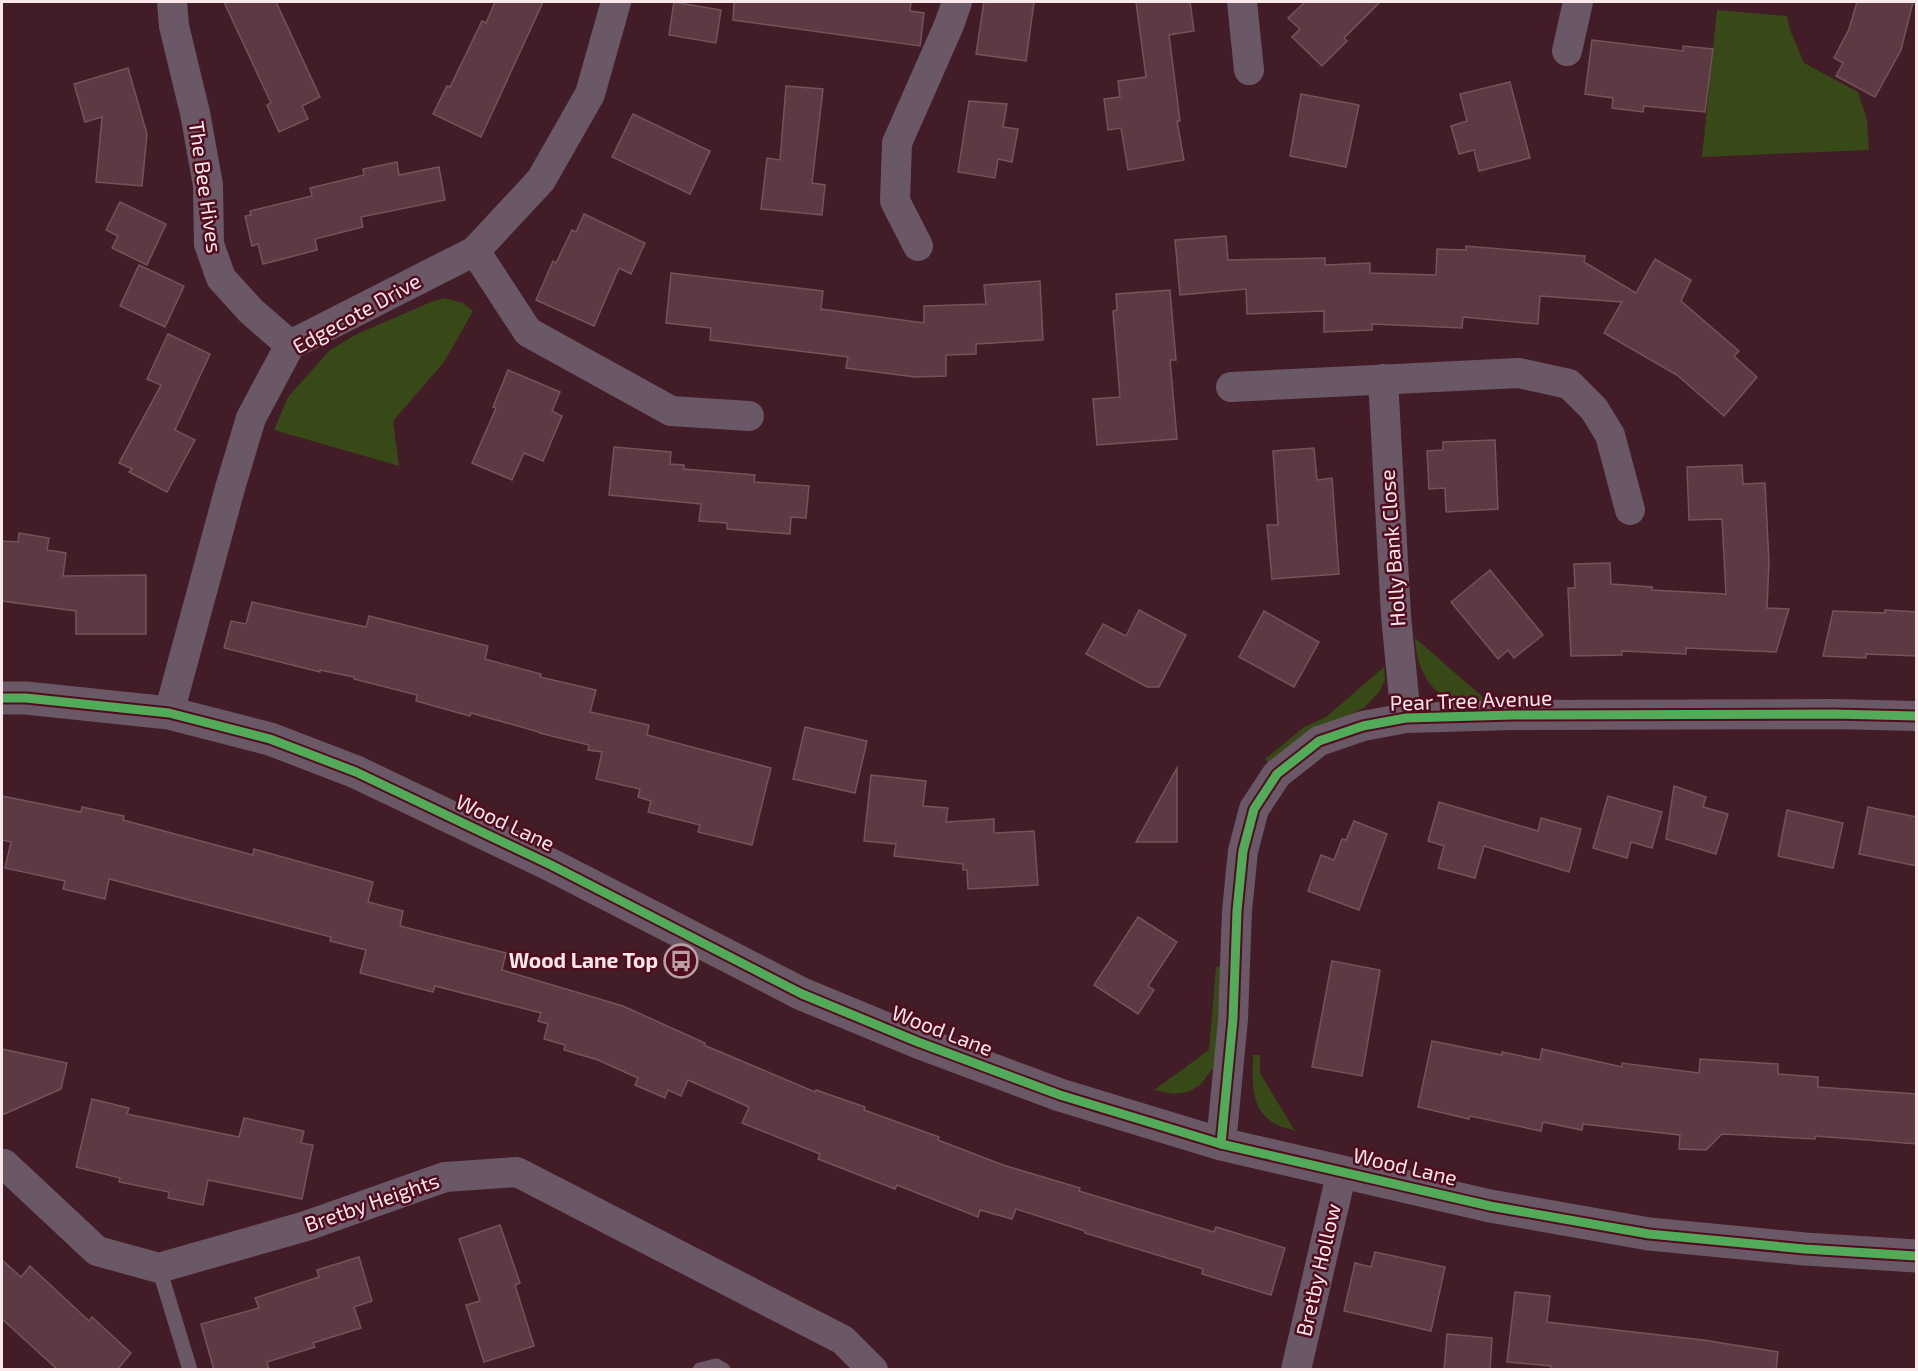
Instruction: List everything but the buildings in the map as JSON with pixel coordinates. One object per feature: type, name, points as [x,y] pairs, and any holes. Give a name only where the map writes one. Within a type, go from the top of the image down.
[{"type":"street","name":"The Bee Hives","points":[[172,2],[174,26],[195,113],[208,185],[209,243],[221,278],[251,311],[290,345]]},
{"type":"street","name":"Edgecote Drive","points":[[169,713],[251,418],[290,345],[475,251],[541,180],[574,123],[590,94],[616,2]]},
{"type":"street","points":[[918,246],[895,201],[897,143],[957,2]]},
{"type":"street","points":[[1242,2],[1250,70]]},
{"type":"street","points":[[1567,51],[1578,2]]},
{"type":"street","points":[[475,251],[528,332],[671,411],[749,416]]},
{"type":"street","points":[[1231,387],[1519,373],[1569,384],[1594,409],[1610,435],[1630,510]]},
{"type":"street","name":"Holly Bank Close","points":[[1383,379],[1396,616],[1406,718]]},
{"type":"street","name":"Wood Lane","points":[[2,698],[26,698],[169,713],[270,739],[356,772],[551,865],[802,994],[918,1042],[1060,1095],[1221,1144],[1490,1206],[1649,1234],[1805,1249],[1917,1256]]},
{"type":"street","name":"Pear Tree Avenue","points":[[1221,1144],[1233,1019],[1237,911],[1243,851],[1254,809],[1277,774],[1319,741],[1363,726],[1406,718],[1525,715],[1917,716]]},
{"type":"street","points":[[4,1164],[97,1251],[159,1268]]},
{"type":"street","name":"Bretby Hollow","points":[[1296,1370],[1342,1171]]},
{"type":"street","name":"Bretby Heights","points":[[159,1268],[306,1226],[445,1177],[517,1172],[843,1340],[873,1370]]},
{"type":"lane","points":[[159,1268],[190,1370]]},
{"type":"lane","points":[[700,1370],[716,1366],[723,1370]]},
{"type":"green space","points":[[1717,10],[1787,16],[1790,30],[1804,63],[1858,92],[1867,120],[1869,150],[1702,157]]},
{"type":"green space","points":[[444,298],[463,303],[473,311],[444,362],[393,421],[399,466],[274,430],[288,397],[330,350],[357,334]]},
{"type":"green space","points":[[1415,638],[1492,705],[1464,705],[1452,701],[1434,689],[1422,671]]},
{"type":"green space","points":[[1384,667],[1385,680],[1379,692],[1365,707],[1338,721],[1271,766],[1265,759],[1304,727],[1326,717]]},
{"type":"green space","points":[[1222,966],[1214,1067],[1200,1085],[1188,1092],[1173,1094],[1154,1090],[1209,1050],[1216,967]]},
{"type":"green space","points":[[1253,1055],[1260,1055],[1260,1073],[1295,1131],[1274,1124],[1259,1109],[1253,1083]]},
{"type":"cycle path","points":[[2,698],[26,698],[169,713],[270,739],[356,772],[551,865],[802,994],[918,1042],[1060,1095],[1221,1144],[1490,1206],[1649,1234],[1805,1249],[1916,1256]]},
{"type":"cycle path","points":[[1221,1144],[1233,1019],[1237,911],[1243,851],[1254,809],[1277,774],[1319,741],[1363,726],[1406,718],[1513,715],[1916,716]]},
{"type":"place","name":"Wood Lane Top","points":[[681,961]]}]
